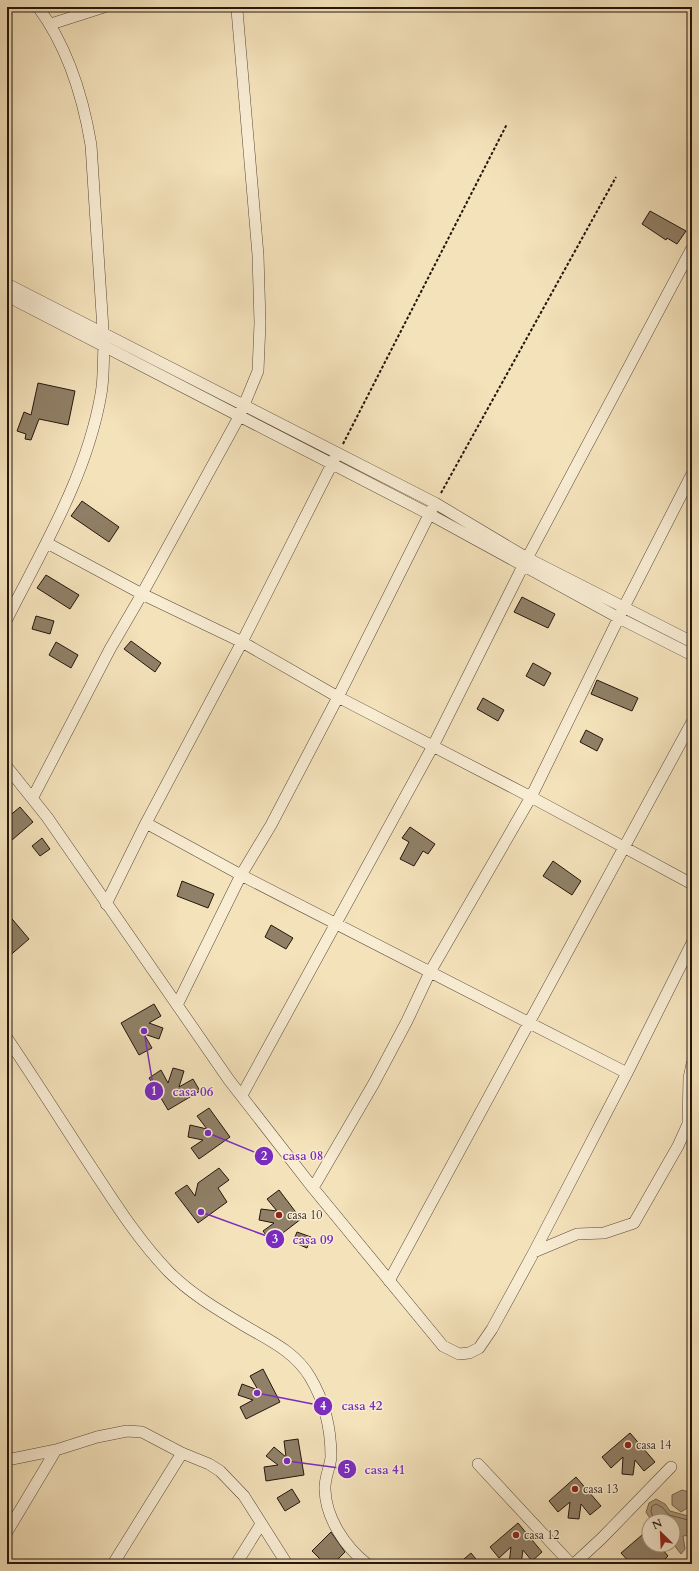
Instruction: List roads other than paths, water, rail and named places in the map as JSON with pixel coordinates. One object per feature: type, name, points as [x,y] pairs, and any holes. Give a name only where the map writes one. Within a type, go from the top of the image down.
[{"type":"street","points":[[7,619],[47,543],[75,485],[89,443],[101,392],[104,345],[102,333],[91,145],[78,87],[51,24],[38,7]]},
{"type":"street","points":[[51,24],[104,7]]},
{"type":"street","points":[[32,797],[110,649],[142,594],[239,417],[258,371],[260,285],[237,10],[235,7]]},
{"type":"street","points":[[242,1095],[433,746],[525,562],[692,248]]},
{"type":"street","points":[[7,284],[435,503],[525,562],[619,618],[692,655]]},
{"type":"street","points":[[7,296],[429,514],[525,562],[624,607],[692,642]]},
{"type":"street","points":[[106,904],[146,823],[242,642],[338,454]]},
{"type":"street","points":[[313,1188],[374,1083],[407,1021],[430,972],[531,797],[624,607],[692,474]]},
{"type":"street","points":[[178,1003],[241,875],[270,825],[338,697],[435,503]]},
{"type":"street","points":[[47,543],[142,594],[242,642],[338,697],[624,846],[692,884]]},
{"type":"street","points":[[389,1281],[528,1022],[692,722]]},
{"type":"street","points":[[7,767],[32,797],[72,851],[106,904],[178,1003],[230,1080],[313,1188],[443,1346],[459,1354],[469,1353],[479,1348],[492,1329],[534,1252],[627,1073],[692,943]]},
{"type":"street","points":[[146,823],[241,875],[627,1073]]},
{"type":"street","points":[[7,1038],[127,1222],[160,1262],[186,1287],[206,1302],[288,1351],[301,1364],[310,1377],[326,1414],[331,1459],[324,1489],[326,1503],[333,1521],[344,1540],[358,1557],[367,1564]]},
{"type":"street","points":[[534,1252],[577,1234],[604,1233],[634,1223],[678,1146],[688,1124],[689,1078],[692,1064]]},
{"type":"street","points":[[7,1460],[56,1450],[97,1437],[128,1430],[142,1432],[155,1437],[182,1453],[209,1464],[220,1471],[244,1496],[287,1564]]},
{"type":"street","points":[[7,1532],[56,1450]]},
{"type":"street","points":[[113,1564],[182,1453]]},
{"type":"street","points":[[478,1464],[577,1563],[671,1467]]},
{"type":"street","points":[[236,1564],[261,1524]]},
{"type":"water","points":[[682,1490],[689,1492],[692,1505],[681,1512],[672,1505],[672,1495]]},
{"type":"water","points":[[656,1499],[665,1504],[670,1511],[677,1513],[647,1513],[649,1503]]},
{"type":"water","points":[[681,1514],[692,1517],[692,1535],[683,1536],[685,1549],[681,1554]]},
{"type":"place","name":"casa 06","points":[[144,1031]]},
{"type":"place","name":"casa 08","points":[[208,1133]]},
{"type":"place","name":"casa 09","points":[[201,1212]]},
{"type":"place","name":"casa 10","points":[[279,1215]]},
{"type":"place","name":"casa 42","points":[[257,1393]]},
{"type":"place","name":"casa 14","points":[[628,1445]]},
{"type":"place","name":"casa 41","points":[[287,1461]]},
{"type":"place","name":"casa 13","points":[[575,1489]]},
{"type":"place","name":"casa 12","points":[[516,1535]]}]
